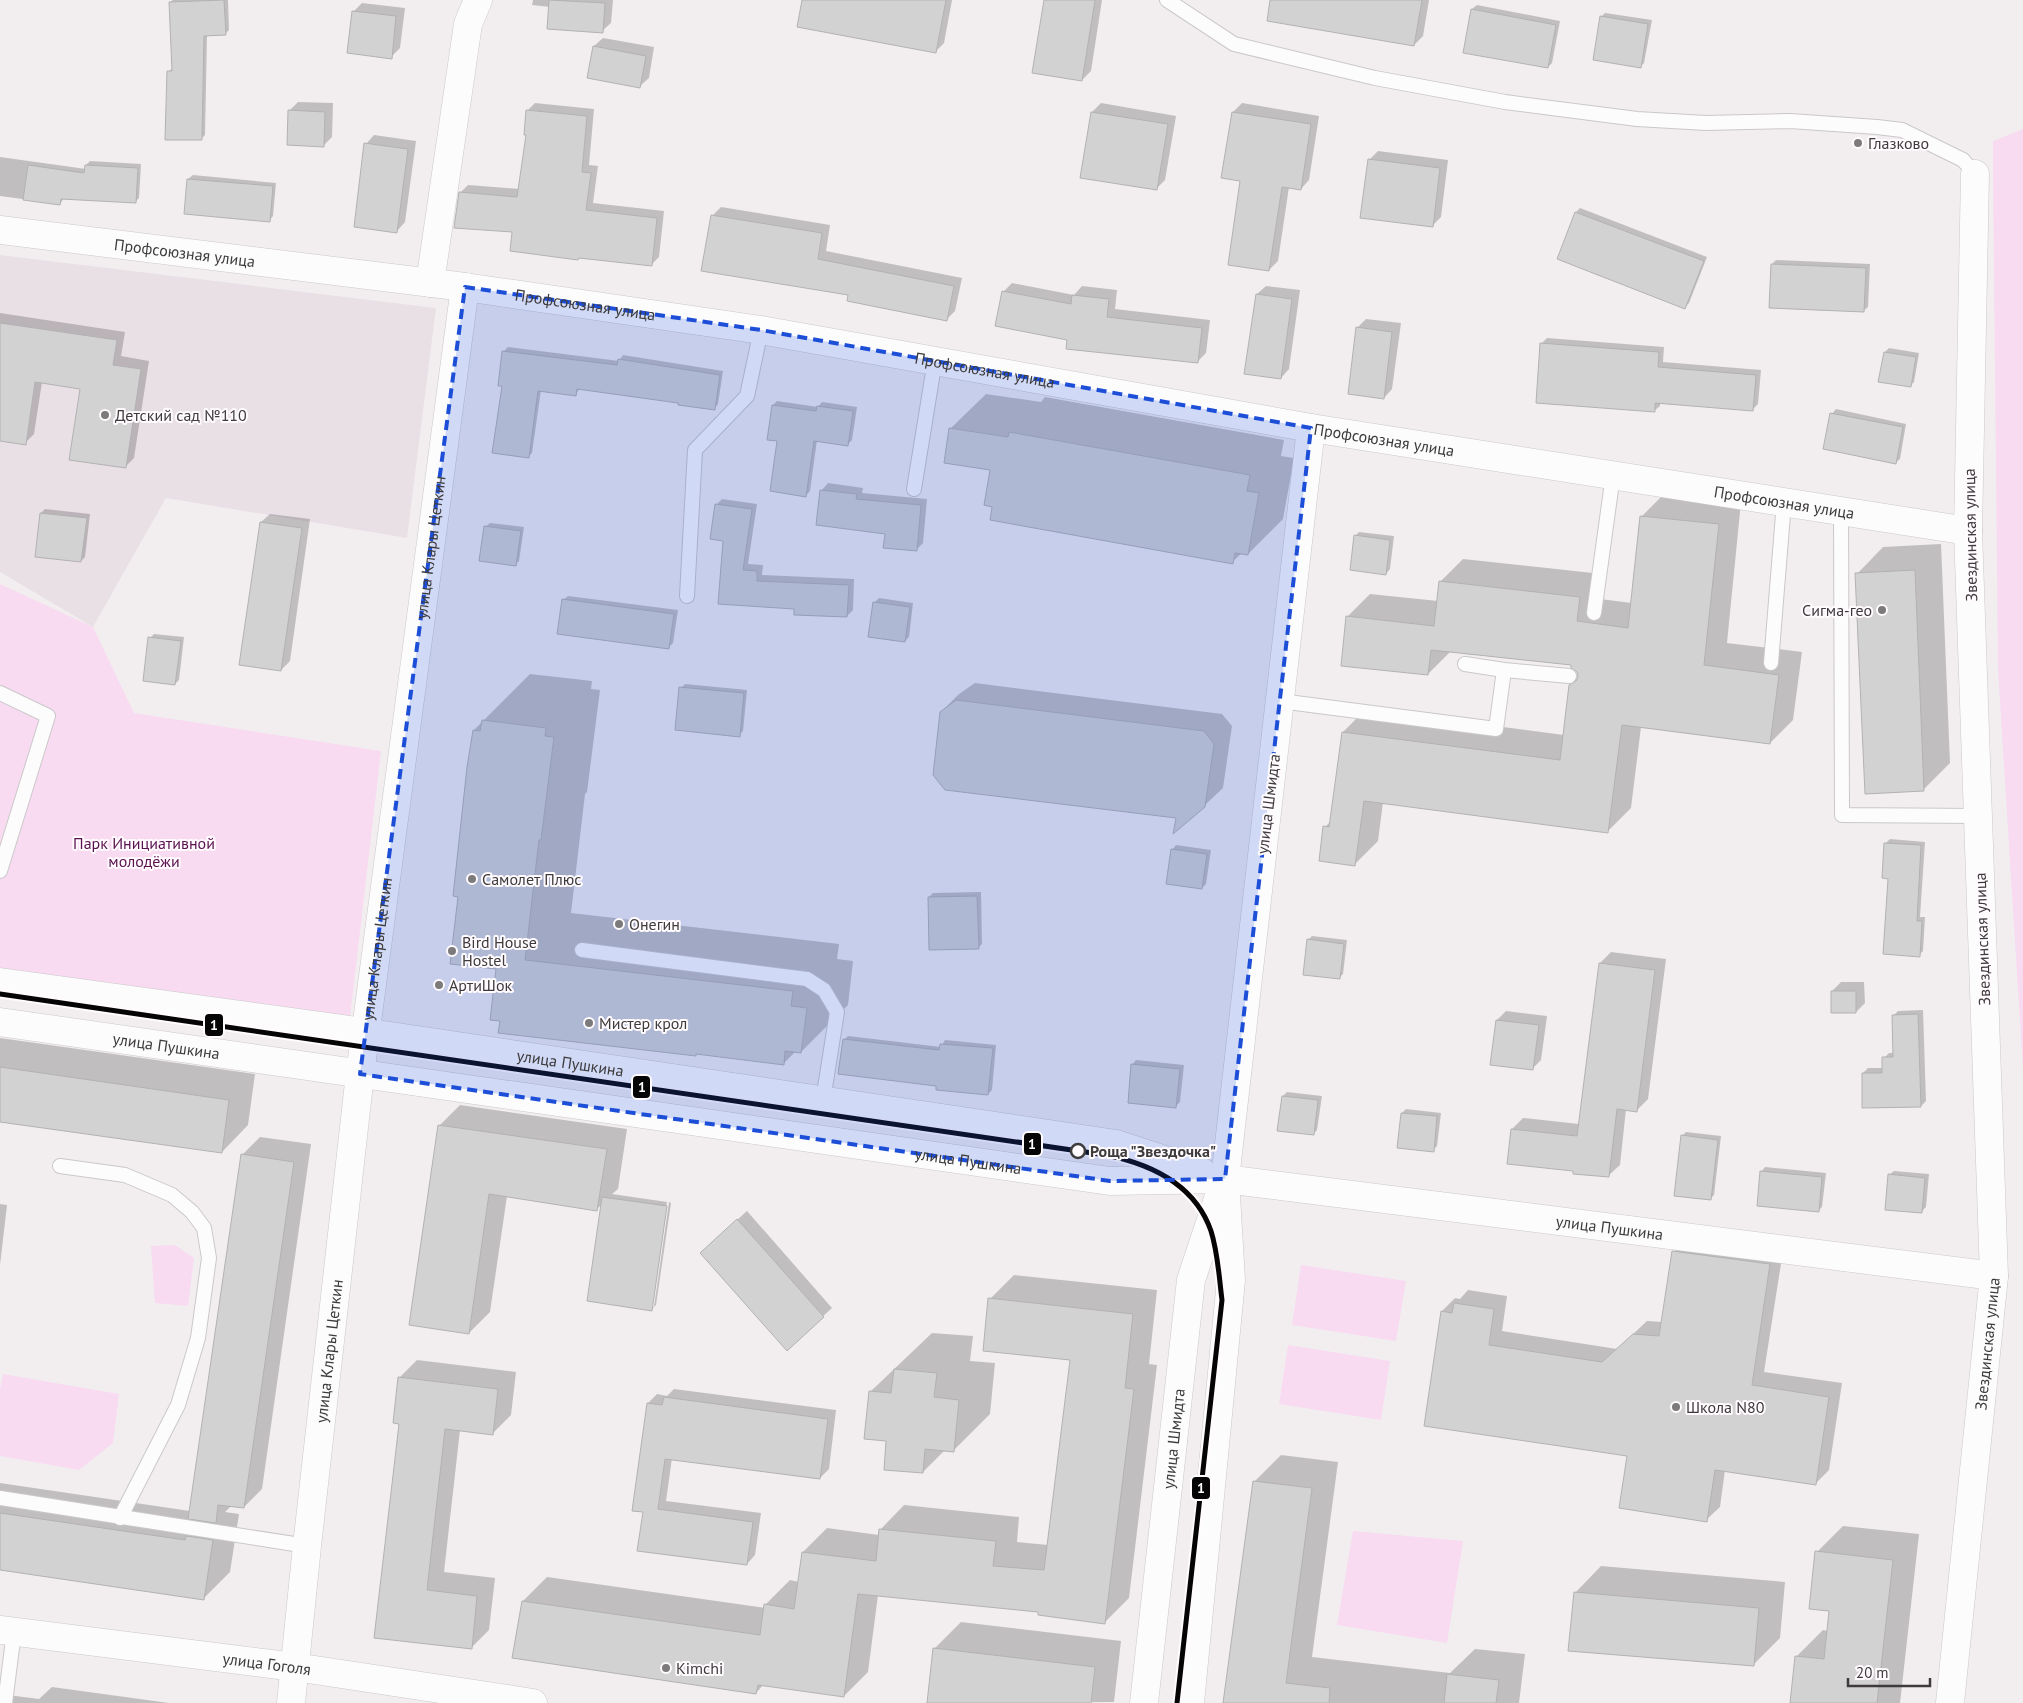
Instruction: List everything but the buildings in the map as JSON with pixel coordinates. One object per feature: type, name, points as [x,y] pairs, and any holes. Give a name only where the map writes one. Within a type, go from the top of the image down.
[{"type":"street","points":[[430,283],[468,24],[478,0]]},
{"type":"street","name":"Звездинская улица","points":[[1950,1703],[1994,1276],[1968,530],[1975,174]]},
{"type":"street","name":"Профсоюзная улица","points":[[0,230],[464,287],[761,330],[1311,428],[1968,530]]},
{"type":"street","name":"улица Клары Цеткин","points":[[291,1703],[365,1032],[464,287]]},
{"type":"street","name":"улица Шмидта","points":[[1190,1703],[1231,1280],[1225,1179],[1311,428]]},
{"type":"street","name":"улица Пушкина","points":[[0,982],[365,1032],[1116,1144],[1225,1179]]},
{"type":"street","name":"улица Пушкина","points":[[0,1022],[1110,1181],[1225,1179],[1994,1276]]},
{"type":"street","name":"улица Шмидта","points":[[1144,1703],[1191,1280],[1225,1179]]},
{"type":"street","name":"улица Гоголя","points":[[7,1631],[295,1667],[533,1703]]},
{"type":"lane","points":[[1167,0],[1234,44],[1375,78],[1505,102],[1637,119],[1706,123],[1790,121],[1877,126],[1902,130],[1963,160],[1975,174]]},
{"type":"lane","points":[[687,596],[695,450],[747,396],[761,330]]},
{"type":"lane","points":[[914,489],[935,360]]},
{"type":"lane","points":[[1594,614],[1614,475]]},
{"type":"lane","points":[[1771,663],[1784,502]]},
{"type":"lane","points":[[1841,511],[1842,815],[1978,816]]},
{"type":"lane","points":[[1465,664],[1569,676]]},
{"type":"lane","points":[[1280,701],[1496,729],[1504,670]]},
{"type":"lane","points":[[0,693],[48,716],[0,871]]},
{"type":"lane","points":[[582,950],[807,979],[824,990],[837,1012],[823,1100]]},
{"type":"lane","points":[[60,1166],[125,1175],[172,1195],[192,1212],[204,1228],[209,1258],[198,1338],[178,1405],[120,1518]]},
{"type":"lane","points":[[0,1498],[307,1546]]},
{"type":"lane","points":[[5,1703],[7,1631]]},
{"type":"highlighted area","points":[[465,287],[761,330],[1311,428],[1225,1179],[1110,1181],[360,1074]]},
{"type":"shaded area","points":[[0,255],[436,308],[407,538],[166,498],[93,627],[0,572]]},
{"type":"green space","points":[[2023,129],[2023,1070],[1998,670],[1993,141]]},
{"type":"green space","name":"Парк Инициативной молодёжи","points":[[0,584],[93,627],[134,713],[381,751],[350,1017],[0,970]]},
{"type":"green space","points":[[175,1245],[194,1258],[188,1306],[155,1303],[151,1246]]},
{"type":"green space","points":[[1301,1265],[1406,1281],[1396,1341],[1292,1325]]},
{"type":"green space","points":[[1288,1345],[1390,1361],[1381,1420],[1279,1404]]},
{"type":"green space","points":[[3,1374],[119,1394],[113,1443],[79,1470],[0,1456],[0,1389]]},
{"type":"green space","points":[[1353,1531],[1463,1541],[1447,1643],[1337,1625]]},
{"type":"transit line","name":"1","points":[[0,994],[1106,1155],[1139,1164],[1169,1179],[1183,1189],[1204,1215],[1211,1231],[1217,1256],[1222,1300],[1177,1703]]},
{"type":"place","name":"Глазково","points":[[1858,143]]},
{"type":"place","name":"Детский сад №110","points":[[105,415]]},
{"type":"place","name":"Сигма-гео","points":[[1882,610]]},
{"type":"place","name":"Самолет Плюс","points":[[472,879]]},
{"type":"place","name":"Онегин","points":[[619,924]]},
{"type":"place","name":"Bird House Hostel","points":[[452,951]]},
{"type":"place","name":"АртиШок","points":[[439,985]]},
{"type":"place","name":"Мистер крол","points":[[589,1023]]},
{"type":"place","name":"Роща \"Звездочка\"","points":[[1078,1151]]},
{"type":"place","name":"Школа N80","points":[[1676,1407]]},
{"type":"place","name":"Kimchi","points":[[666,1668]]}]
